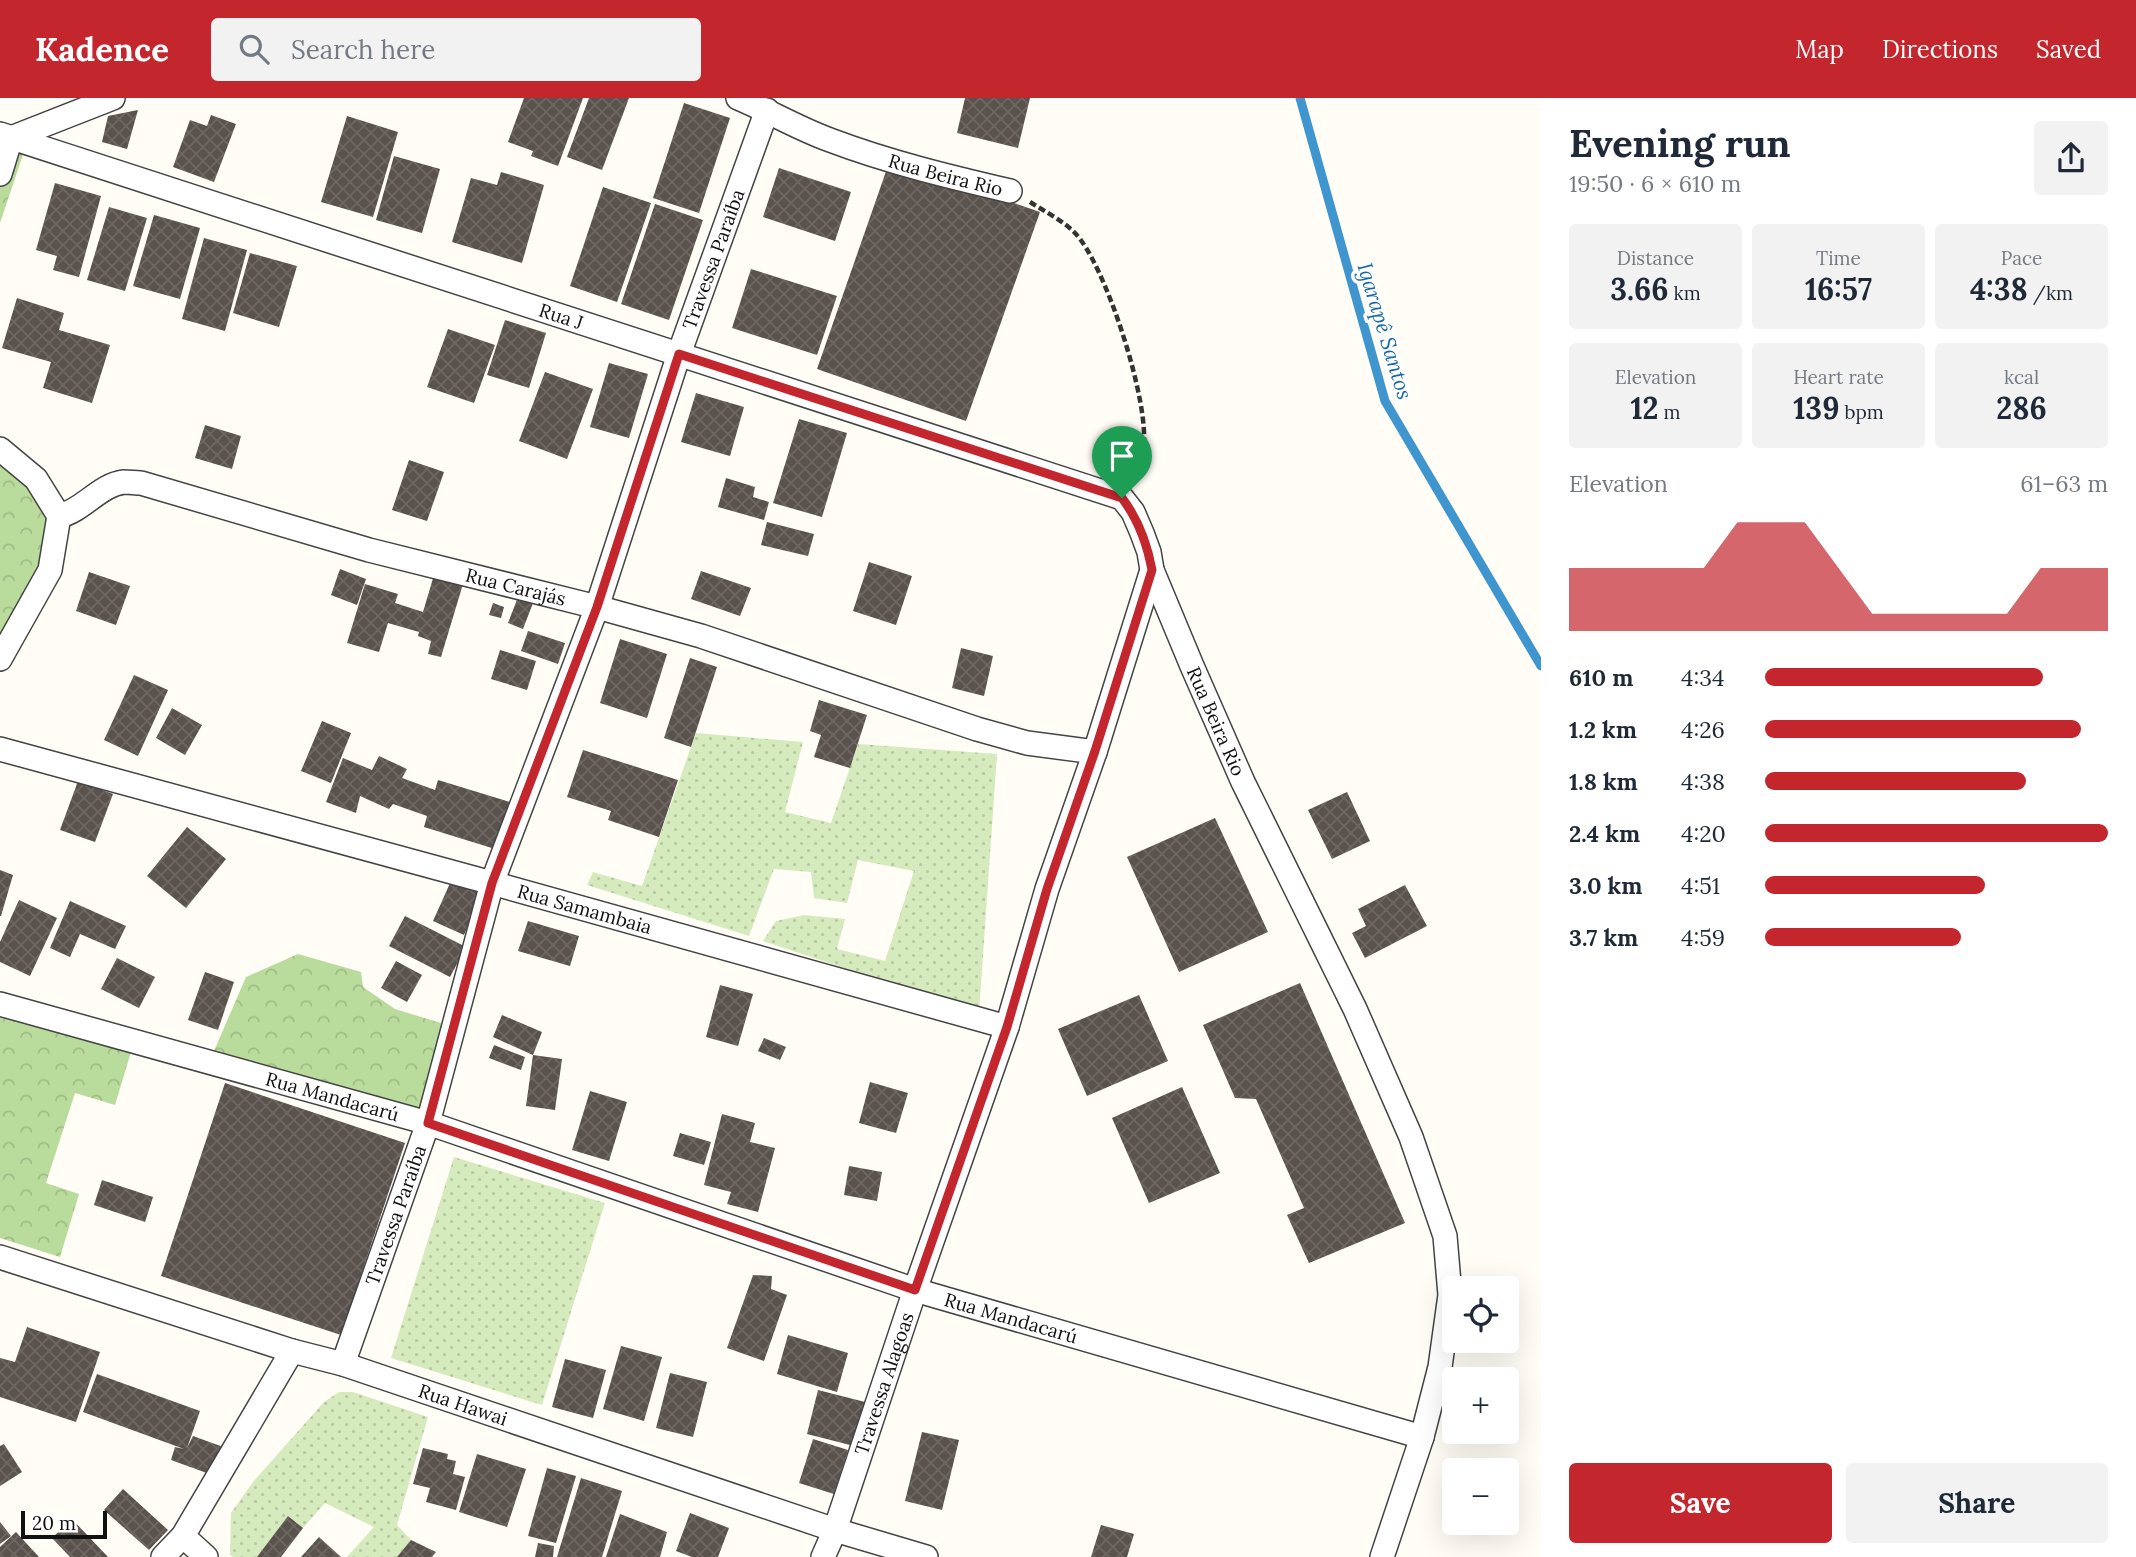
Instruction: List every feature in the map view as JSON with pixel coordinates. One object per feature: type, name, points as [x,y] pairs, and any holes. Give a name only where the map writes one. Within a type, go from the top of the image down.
[{"type":"street","points":[[0,174],[5,136],[113,98]]},
{"type":"street","name":"Rua Beira Rio","points":[[738,98],[829,140],[924,169],[1010,191]]},
{"type":"street","name":"Travessa Paraíba","points":[[343,1364],[428,1123],[492,883],[597,607],[679,354],[767,110]]},
{"type":"street","name":"Rua J","points":[[5,136],[1122,498]]},
{"type":"street","points":[[0,449],[36,479],[59,516],[50,570],[0,659]]},
{"type":"street","name":"Rua Carajás","points":[[59,516],[69,514],[97,494],[121,482],[141,483],[369,550],[701,636],[976,729],[1027,743],[1095,751]]},
{"type":"street","name":"Rua Beira Rio","points":[[1122,498],[1133,512],[1142,533],[1152,570],[1243,782],[1355,1009],[1411,1137],[1446,1236],[1450,1295],[1440,1367],[1422,1437],[1382,1557]]},
{"type":"street","name":"Travessa Alagoas","points":[[823,1557],[835,1530],[1007,1027],[1047,889],[1095,751],[1152,570]]},
{"type":"street","name":"Rua Samambaia","points":[[0,749],[1007,1027]]},
{"type":"street","name":"Rua Mandacarú","points":[[0,1004],[428,1123],[915,1290],[1422,1437]]},
{"type":"street","name":"Rua Hawai","points":[[0,1257],[292,1351],[343,1364],[835,1530],[926,1557]]},
{"type":"street","points":[[163,1557],[183,1536],[292,1351]]},
{"type":"street","points":[[183,1536],[206,1557]]},
{"type":"path","name":"Rua Beira Rio","points":[[1010,191],[1074,232],[1091,254],[1119,317],[1142,412],[1143,436],[1143,450],[1128,476],[1122,498]]},
{"type":"green space","points":[[0,135],[27,143],[0,223]]},
{"type":"green space","points":[[0,461],[31,484],[52,518],[40,572],[0,656]]},
{"type":"green space","points":[[696,733],[803,742],[785,812],[831,823],[858,744],[997,754],[979,1013],[763,941],[776,921],[804,915],[845,919],[837,949],[885,961],[914,871],[858,860],[847,903],[814,898],[811,872],[774,869],[749,936],[587,885],[593,872],[642,886]]},
{"type":"green space","points":[[298,954],[361,972],[363,987],[395,1009],[454,1027],[429,1117],[211,1058],[246,977]]},
{"type":"green space","points":[[0,1012],[131,1052],[115,1105],[75,1093],[46,1183],[79,1194],[60,1257],[0,1238]]},
{"type":"green space","points":[[454,1157],[605,1203],[542,1405],[391,1358]]},
{"type":"green space","points":[[339,1392],[353,1392],[428,1417],[397,1525],[411,1540],[397,1557],[347,1557],[374,1527],[325,1503],[303,1528],[288,1517],[257,1557],[230,1555],[231,1513],[253,1482],[324,1402]]},
{"type":"building","points":[[524,98],[583,98],[558,166],[531,156],[533,151],[508,142]]},
{"type":"building","points":[[589,98],[629,98],[602,170],[567,157]]},
{"type":"building","points":[[965,98],[1030,98],[1018,148],[957,133]]},
{"type":"building","points":[[684,103],[730,118],[699,213],[653,198]]},
{"type":"building","points":[[138,110],[127,149],[102,142],[108,116]]},
{"type":"building","points":[[211,115],[236,124],[214,182],[173,167],[190,120],[207,126]]},
{"type":"building","points":[[347,116],[398,132],[373,217],[321,202]]},
{"type":"building","points":[[394,156],[440,169],[422,233],[376,220]]},
{"type":"building","points":[[890,160],[1040,212],[966,421],[817,369]]},
{"type":"building","points":[[779,168],[851,192],[835,241],[763,217]]},
{"type":"building","points":[[501,172],[544,185],[522,263],[452,242],[471,178],[497,185]]},
{"type":"building","points":[[55,183],[101,196],[79,277],[53,270],[57,256],[36,250]]},
{"type":"building","points":[[603,187],[651,203],[617,302],[570,286]]},
{"type":"building","points":[[655,204],[703,220],[669,320],[621,304]]},
{"type":"building","points":[[109,207],[147,218],[125,291],[87,280]]},
{"type":"building","points":[[154,215],[200,228],[180,299],[133,286]]},
{"type":"building","points":[[204,238],[247,250],[225,331],[182,319]]},
{"type":"building","points":[[250,253],[297,266],[279,327],[233,313]]},
{"type":"building","points":[[751,269],[837,296],[817,355],[732,328]]},
{"type":"building","points":[[17,298],[64,313],[59,330],[110,345],[92,403],[43,388],[51,362],[2,348]]},
{"type":"building","points":[[505,320],[546,333],[529,388],[487,375]]},
{"type":"building","points":[[448,329],[495,345],[474,403],[427,387]]},
{"type":"building","points":[[609,363],[648,374],[629,438],[590,427]]},
{"type":"building","points":[[545,372],[593,389],[567,459],[519,441]]},
{"type":"building","points":[[696,393],[744,407],[730,456],[681,442]]},
{"type":"building","points":[[799,419],[847,433],[822,517],[773,503]]},
{"type":"building","points":[[205,425],[241,436],[232,469],[195,458]]},
{"type":"building","points":[[409,460],[444,472],[427,521],[392,510]]},
{"type":"building","points":[[726,478],[755,487],[753,497],[769,502],[764,520],[718,507]]},
{"type":"building","points":[[767,522],[814,534],[808,556],[761,545]]},
{"type":"building","points":[[869,562],[912,576],[896,625],[853,611]]},
{"type":"building","points":[[340,569],[366,579],[357,605],[331,595]]},
{"type":"building","points":[[701,571],[751,588],[740,616],[691,599]]},
{"type":"building","points":[[89,572],[130,586],[116,625],[76,611]]},
{"type":"building","points":[[434,575],[463,584],[441,657],[428,654],[431,641],[418,636],[419,632],[388,623],[379,652],[347,643],[365,584],[398,594],[395,603],[423,612]]},
{"type":"building","points":[[518,597],[533,603],[523,629],[508,623]]},
{"type":"building","points":[[493,603],[504,607],[501,618],[489,615]]},
{"type":"building","points":[[528,631],[565,643],[558,664],[521,651]]},
{"type":"building","points":[[620,639],[667,654],[647,718],[600,703]]},
{"type":"building","points":[[961,648],[993,656],[984,696],[952,688]]},
{"type":"building","points":[[500,650],[536,661],[527,690],[491,679]]},
{"type":"building","points":[[690,658],[717,667],[691,747],[664,738]]},
{"type":"building","points":[[134,675],[168,690],[138,756],[104,740]]},
{"type":"building","points":[[819,700],[867,715],[850,768],[814,757],[821,735],[810,731]]},
{"type":"building","points":[[172,708],[202,725],[185,755],[156,738]]},
{"type":"building","points":[[322,721],[351,733],[331,783],[301,771]]},
{"type":"building","points":[[583,750],[678,780],[659,837],[608,820],[611,811],[567,797]]},
{"type":"building","points":[[379,756],[407,769],[402,778],[435,790],[438,780],[510,802],[495,849],[424,827],[427,816],[393,804],[389,809],[360,796],[356,813],[326,802],[343,758],[372,770]]},
{"type":"building","points":[[78,781],[113,794],[95,842],[60,830]]},
{"type":"building","points":[[1347,792],[1370,841],[1332,859],[1308,810]]},
{"type":"building","points":[[1215,818],[1268,932],[1179,972],[1127,857]]},
{"type":"building","points":[[187,827],[226,859],[186,908],[147,876]]},
{"type":"building","points":[[0,870],[13,875],[1,916],[0,916]]},
{"type":"building","points":[[451,881],[482,894],[464,935],[433,921]]},
{"type":"building","points":[[1405,885],[1427,926],[1365,958],[1352,933],[1366,926],[1358,909]]},
{"type":"building","points":[[19,900],[57,918],[30,976],[0,962],[0,942]]},
{"type":"building","points":[[70,901],[126,926],[115,949],[80,934],[70,957],[50,948]]},
{"type":"building","points":[[405,916],[466,947],[450,977],[389,946]]},
{"type":"building","points":[[528,921],[579,936],[570,966],[518,951]]},
{"type":"building","points":[[117,958],[155,977],[139,1008],[101,989]]},
{"type":"building","points":[[396,961],[422,975],[407,1002],[381,988]]},
{"type":"building","points":[[205,972],[234,982],[218,1030],[188,1020]]},
{"type":"building","points":[[1300,983],[1405,1223],[1309,1263],[1287,1215],[1304,1208],[1256,1099],[1235,1098],[1203,1025]]},
{"type":"building","points":[[720,985],[753,994],[738,1046],[706,1037]]},
{"type":"building","points":[[1139,995],[1168,1061],[1087,1096],[1058,1029]]},
{"type":"building","points":[[502,1015],[542,1032],[533,1055],[493,1037]]},
{"type":"building","points":[[764,1038],[786,1047],[780,1060],[758,1051]]},
{"type":"building","points":[[494,1045],[525,1057],[521,1070],[489,1058]]},
{"type":"building","points":[[533,1055],[562,1059],[555,1110],[526,1106]]},
{"type":"building","points":[[870,1082],[908,1093],[896,1133],[859,1123]]},
{"type":"building","points":[[225,1083],[405,1143],[341,1335],[161,1276]]},
{"type":"building","points":[[1182,1087],[1220,1173],[1149,1203],[1112,1118]]},
{"type":"building","points":[[590,1091],[627,1102],[609,1161],[572,1150]]},
{"type":"building","points":[[722,1114],[755,1123],[750,1142],[775,1148],[758,1212],[727,1204],[731,1192],[704,1185]]},
{"type":"building","points":[[680,1133],[711,1142],[704,1165],[673,1156]]},
{"type":"building","points":[[849,1166],[882,1172],[877,1201],[844,1195]]},
{"type":"building","points":[[102,1180],[153,1197],[145,1222],[94,1205]]},
{"type":"building","points":[[753,1275],[772,1276],[771,1289],[787,1295],[764,1361],[727,1348]]},
{"type":"building","points":[[27,1327],[100,1352],[76,1422],[0,1397],[0,1358],[15,1362]]},
{"type":"building","points":[[788,1335],[848,1353],[837,1392],[777,1374]]},
{"type":"building","points":[[621,1346],[662,1357],[644,1421],[603,1409]]},
{"type":"building","points":[[565,1359],[606,1370],[593,1418],[552,1407]]},
{"type":"building","points":[[670,1373],[707,1382],[693,1437],[656,1428]]},
{"type":"building","points":[[97,1374],[200,1411],[187,1448],[193,1436],[226,1448],[215,1476],[171,1460],[175,1447],[184,1449],[83,1412]]},
{"type":"building","points":[[818,1390],[865,1402],[854,1446],[807,1434]]},
{"type":"building","points":[[922,1432],[959,1440],[942,1510],[905,1501]]},
{"type":"building","points":[[813,1439],[848,1450],[834,1494],[799,1483]]},
{"type":"building","points":[[4,1444],[22,1472],[0,1486],[0,1446]]},
{"type":"building","points":[[423,1448],[448,1454],[447,1459],[456,1461],[453,1474],[465,1477],[456,1510],[426,1502],[430,1488],[413,1484]]},
{"type":"building","points":[[477,1454],[526,1469],[507,1527],[459,1512]]},
{"type":"building","points":[[547,1468],[576,1476],[556,1543],[528,1536]]},
{"type":"building","points":[[581,1478],[622,1491],[602,1557],[557,1557]]},
{"type":"building","points":[[123,1489],[168,1530],[149,1550],[104,1510]]},
{"type":"building","points":[[690,1513],[729,1528],[718,1557],[692,1557],[676,1551]]},
{"type":"building","points":[[620,1514],[667,1532],[660,1557],[606,1557]]},
{"type":"building","points":[[288,1516],[303,1528],[281,1557],[257,1557]]},
{"type":"building","points":[[72,1519],[108,1557],[70,1557],[52,1538]]},
{"type":"building","points":[[0,1522],[11,1536],[0,1544]]},
{"type":"building","points":[[1101,1525],[1134,1534],[1127,1557],[1091,1557]]},
{"type":"building","points":[[16,1532],[39,1557],[0,1557],[0,1547]]},
{"type":"building","points":[[319,1537],[341,1557],[301,1557]]},
{"type":"building","points":[[411,1540],[436,1552],[432,1557],[397,1557]]},
{"type":"building","points":[[538,1543],[554,1546],[553,1557],[535,1557]]},
{"type":"waterway","name":"Igarapê Santos","points":[[1300,98],[1385,401],[1541,666]]},
{"type":"route","points":[[679,354],[1122,498],[1133,512],[1142,533],[1152,570],[1095,751],[1047,889],[1007,1027],[915,1290],[428,1123],[492,883],[597,607],[679,354]]}]
